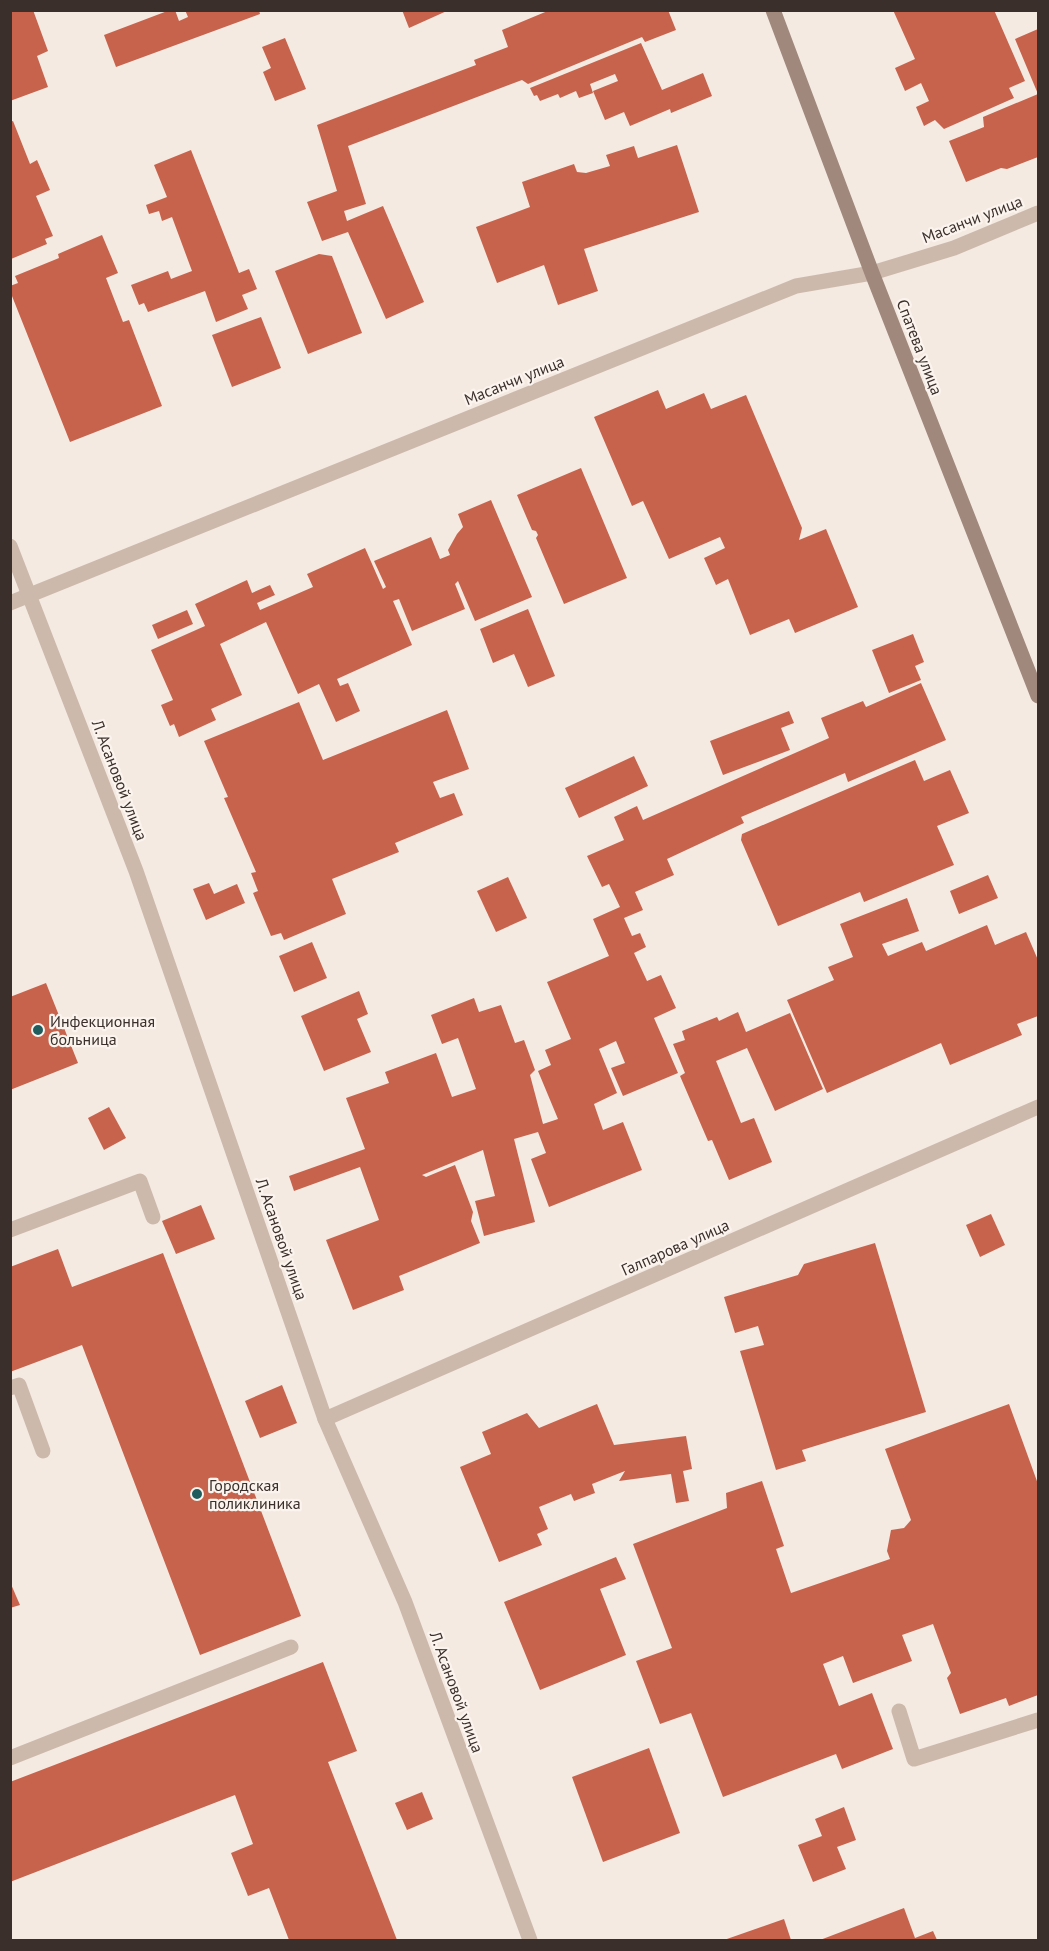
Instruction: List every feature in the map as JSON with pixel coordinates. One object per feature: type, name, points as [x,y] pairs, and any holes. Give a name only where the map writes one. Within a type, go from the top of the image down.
[{"type":"street","name":"Спатева улица","points":[[773,10],[872,273],[1038,696]]},
{"type":"street","name":"Масанчи улица","points":[[10,603],[796,286],[872,273],[954,248],[1038,213]]},
{"type":"street","name":"Л. Асановой улица","points":[[10,546],[136,871],[325,1419],[405,1602],[530,1941]]},
{"type":"street","name":"Галпарова улица","points":[[325,1419],[1038,1107]]},
{"type":"street","points":[[10,1230],[140,1181],[153,1217]]},
{"type":"street","points":[[10,1388],[20,1385],[43,1451]]},
{"type":"street","points":[[11,1757],[291,1647]]},
{"type":"street","points":[[899,1711],[914,1759],[1038,1720]]},
{"type":"building","points":[[10,10],[33,10],[48,51],[37,56],[48,87],[10,101]]},
{"type":"building","points":[[175,10],[179,21],[188,17],[185,10],[259,10],[260,14],[116,67],[104,35]]},
{"type":"building","points":[[402,10],[449,10],[409,28]]},
{"type":"building","points":[[550,10],[668,10],[676,30],[645,42],[642,37],[528,84],[522,80],[348,146],[366,204],[344,211],[347,221],[383,206],[424,302],[386,319],[348,232],[322,241],[307,202],[337,191],[317,125],[476,65],[474,60],[508,47],[502,30]]},
{"type":"building","points":[[893,10],[994,10],[1025,81],[1009,88],[1014,98],[944,129],[935,120],[924,126],[916,107],[929,101],[921,83],[905,91],[895,68],[915,59]]},
{"type":"building","points":[[1038,29],[1038,94],[1015,39]]},
{"type":"building","points":[[285,38],[306,89],[275,101],[263,72],[271,68],[262,47]]},
{"type":"building","points":[[641,43],[662,90],[703,73],[712,96],[671,113],[670,109],[630,126],[624,112],[605,120],[593,91],[618,81],[615,74],[590,84],[593,93],[579,98],[576,91],[560,98],[558,94],[540,101],[530,88]]},
{"type":"building","points":[[1038,94],[1038,157],[966,182],[949,141],[984,127],[983,117]]},
{"type":"building","points":[[13,121],[30,164],[37,160],[50,190],[36,196],[53,236],[45,239],[47,244],[11,259],[10,122]]},
{"type":"building","points":[[677,145],[699,212],[584,249],[598,291],[558,305],[544,265],[497,283],[476,227],[530,207],[522,182],[574,164],[577,172],[586,173],[610,166],[606,155],[634,146],[638,158]]},
{"type":"building","points":[[191,150],[239,273],[249,269],[257,289],[242,295],[248,309],[216,322],[205,291],[148,312],[144,303],[139,305],[131,285],[168,271],[171,279],[192,271],[172,217],[162,221],[159,211],[149,214],[146,205],[167,197],[154,165]]},
{"type":"building","points":[[102,235],[118,273],[106,278],[123,322],[129,320],[162,406],[70,442],[10,286],[18,283],[15,276],[59,258],[58,254]]},
{"type":"building","points":[[319,254],[332,256],[362,333],[308,354],[275,271]]},
{"type":"building","points":[[261,317],[281,368],[232,387],[212,335]]},
{"type":"building","points":[[658,390],[666,409],[704,393],[711,409],[746,395],[802,528],[799,540],[826,529],[858,607],[795,633],[789,619],[750,635],[728,579],[716,585],[704,558],[725,548],[720,537],[669,559],[643,501],[632,506],[594,417]]},
{"type":"building","points":[[581,468],[627,578],[564,604],[536,538],[538,535],[532,530],[517,495]]},
{"type":"building","points":[[491,500],[532,597],[475,621],[458,581],[455,584],[465,609],[412,631],[399,599],[393,601],[412,645],[337,679],[340,686],[348,683],[360,711],[336,722],[319,684],[298,694],[266,622],[220,644],[242,695],[211,709],[216,720],[179,737],[174,724],[170,726],[161,705],[173,700],[151,650],[205,626],[195,604],[247,580],[252,593],[270,585],[275,595],[257,603],[260,610],[313,587],[307,574],[365,548],[383,589],[386,587],[374,561],[431,537],[440,559],[450,555],[448,550],[463,527],[458,514]]},
{"type":"building","points":[[528,609],[555,676],[528,687],[514,654],[493,663],[480,629]]},
{"type":"building","points":[[187,610],[193,624],[158,639],[152,625]]},
{"type":"building","points":[[913,634],[924,662],[915,666],[921,680],[889,693],[872,650]]},
{"type":"building","points":[[921,683],[946,740],[848,782],[845,773],[741,817],[744,823],[667,859],[674,875],[635,892],[643,910],[624,918],[632,936],[640,933],[646,947],[634,953],[647,981],[661,975],[676,1008],[654,1018],[678,1073],[623,1096],[611,1068],[625,1063],[616,1041],[599,1049],[617,1093],[594,1104],[603,1130],[623,1122],[642,1170],[549,1207],[531,1159],[546,1153],[538,1132],[514,1139],[535,1222],[484,1236],[475,1201],[495,1196],[483,1150],[422,1175],[426,1177],[455,1165],[473,1212],[471,1221],[480,1243],[399,1276],[404,1290],[353,1310],[326,1240],[379,1220],[360,1167],[294,1191],[289,1176],[365,1149],[346,1098],[389,1083],[385,1072],[436,1053],[452,1097],[476,1089],[458,1038],[442,1044],[431,1015],[474,998],[479,1012],[501,1005],[515,1043],[524,1040],[535,1070],[530,1075],[543,1124],[558,1119],[538,1071],[551,1065],[545,1050],[571,1039],[547,982],[609,956],[593,919],[620,907],[609,884],[602,887],[587,856],[624,840],[614,817],[637,806],[643,820],[829,738],[821,718],[863,701],[866,707]]},
{"type":"building","points":[[299,702],[323,760],[447,710],[469,769],[433,782],[440,798],[454,793],[463,815],[395,843],[399,852],[332,879],[346,914],[284,940],[281,933],[271,936],[253,893],[258,891],[251,873],[256,872],[224,798],[228,797],[204,741]]},
{"type":"building","points":[[789,711],[794,723],[781,728],[790,750],[723,775],[710,741]]},
{"type":"building","points":[[634,756],[648,786],[579,818],[565,788]]},
{"type":"building","points":[[915,760],[924,781],[950,770],[969,813],[937,826],[954,865],[864,902],[860,892],[778,926],[741,840],[742,834]]},
{"type":"building","points":[[988,875],[998,898],[959,914],[950,891]]},
{"type":"building","points":[[508,877],[527,918],[496,932],[477,891]]},
{"type":"building","points":[[209,883],[214,894],[237,884],[245,903],[206,920],[193,889]]},
{"type":"building","points":[[907,898],[919,931],[882,944],[888,956],[922,942],[926,951],[987,925],[995,945],[1026,932],[1038,960],[1038,1016],[1017,1024],[1022,1035],[950,1065],[941,1043],[827,1093],[787,1000],[834,980],[828,967],[853,957],[840,924]]},
{"type":"building","points":[[312,942],[327,978],[294,992],[279,956]]},
{"type":"building","name":"Инфекционная больница","points":[[46,983],[78,1063],[10,1090],[10,997]]},
{"type":"building","points":[[359,991],[368,1014],[357,1019],[371,1052],[324,1071],[301,1016]]},
{"type":"building","points":[[738,1012],[746,1032],[790,1013],[823,1089],[775,1111],[747,1048],[716,1061],[741,1123],[754,1118],[772,1162],[729,1180],[712,1140],[708,1141],[680,1076],[685,1073],[673,1044],[685,1040],[682,1031],[717,1017],[719,1021]]},
{"type":"building","points":[[109,1107],[126,1138],[104,1150],[88,1118]]},
{"type":"building","points":[[201,1205],[215,1239],[176,1254],[162,1221]]},
{"type":"building","points":[[991,1214],[1005,1245],[980,1257],[966,1225]]},
{"type":"building","points":[[875,1243],[926,1412],[802,1450],[806,1461],[776,1470],[740,1351],[764,1345],[758,1326],[735,1333],[724,1297],[798,1275],[804,1264]]},
{"type":"building","name":"Городская поликлиника","points":[[58,1249],[72,1287],[163,1253],[301,1616],[200,1655],[82,1345],[10,1372],[10,1267]]},
{"type":"building","points":[[282,1385],[297,1423],[260,1438],[245,1401]]},
{"type":"building","points":[[597,1404],[614,1445],[686,1436],[692,1469],[683,1471],[689,1501],[676,1503],[671,1474],[619,1481],[625,1471],[592,1484],[595,1493],[574,1501],[571,1494],[539,1507],[548,1529],[537,1534],[542,1545],[499,1562],[460,1467],[491,1454],[482,1432],[527,1413],[539,1428]]},
{"type":"building","points":[[1009,1404],[1038,1484],[1038,1695],[1009,1706],[1006,1698],[960,1714],[947,1678],[951,1673],[933,1624],[902,1635],[912,1661],[853,1683],[843,1656],[823,1664],[839,1706],[872,1693],[893,1749],[842,1769],[836,1754],[723,1797],[691,1713],[660,1724],[636,1661],[672,1648],[633,1544],[727,1508],[726,1493],[762,1481],[784,1546],[776,1549],[791,1593],[890,1559],[887,1551],[891,1530],[904,1528],[911,1520],[885,1449]]},
{"type":"building","points":[[616,1557],[626,1579],[600,1589],[626,1655],[540,1690],[504,1602]]},
{"type":"building","points":[[10,1582],[20,1605],[10,1608]]},
{"type":"building","points":[[323,1662],[357,1751],[328,1762],[397,1940],[289,1940],[269,1888],[248,1896],[231,1853],[253,1844],[235,1795],[10,1882],[10,1782]]},
{"type":"building","points":[[649,1748],[680,1833],[603,1862],[572,1777]]},
{"type":"building","points":[[422,1792],[433,1819],[407,1830],[395,1803]]},
{"type":"building","points":[[844,1807],[856,1840],[837,1847],[846,1869],[813,1882],[798,1845],[822,1836],[815,1819]]},
{"type":"building","points":[[904,1908],[915,1938],[933,1931],[937,1940],[820,1940]]},
{"type":"building","points":[[784,1919],[791,1940],[724,1940]]},
{"type":"place","name":"Инфекционная больница","points":[[38,1030]]},
{"type":"place","name":"Городская поликлиника","points":[[197,1494]]}]
